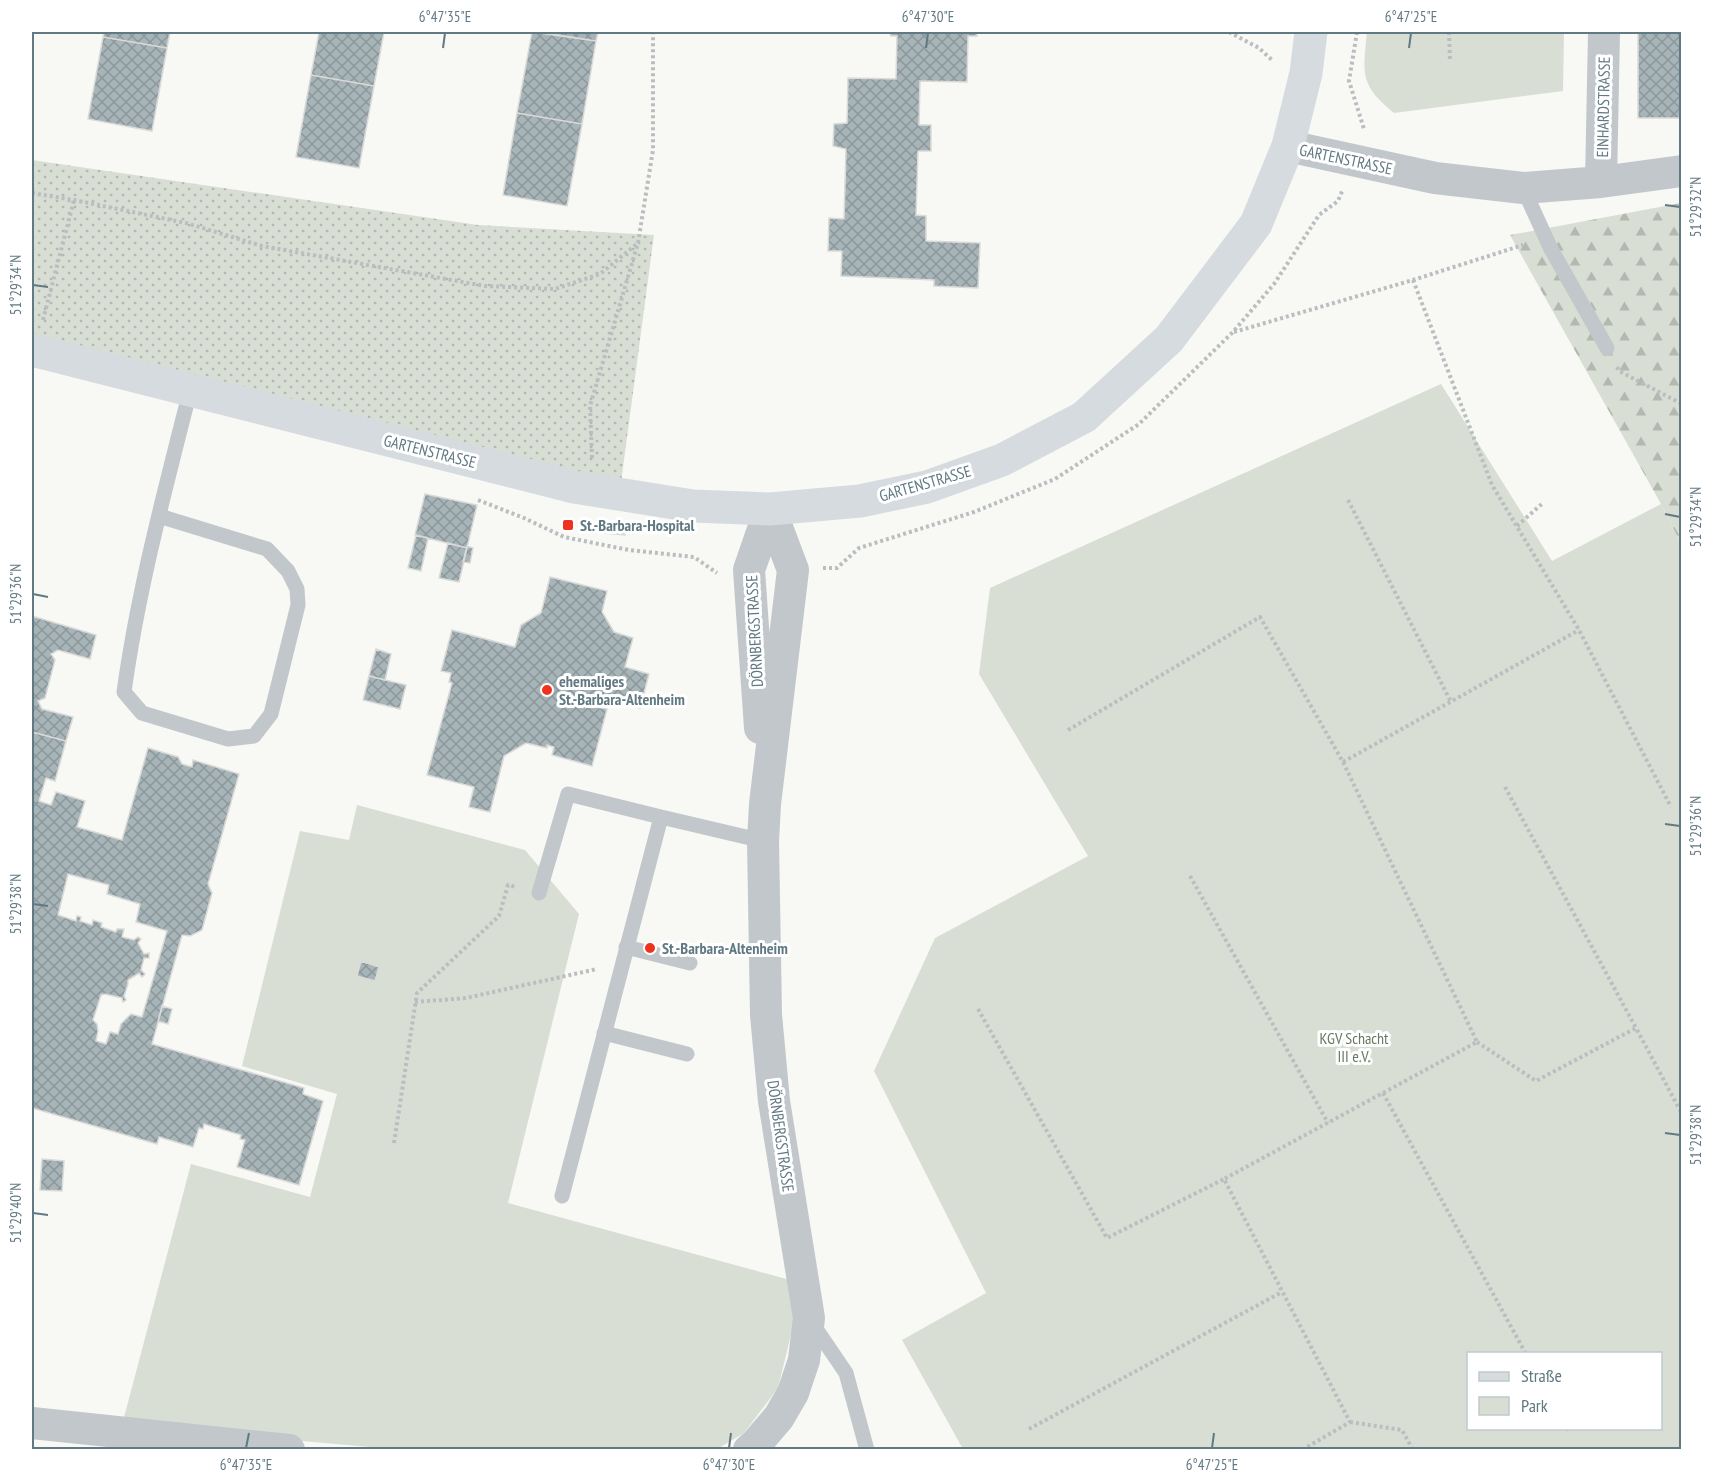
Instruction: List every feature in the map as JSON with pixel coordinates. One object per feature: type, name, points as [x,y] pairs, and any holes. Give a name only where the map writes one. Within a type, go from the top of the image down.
[{"type":"street","points":[[1288,146],[1306,72],[1311,32]]},
{"type":"street","name":"EINHARDSTRASSE","points":[[1601,182],[1604,32]]},
{"type":"street","name":"GARTENSTRASSE","points":[[33,351],[574,487],[693,506],[770,509],[860,501],[927,487],[1002,460],[1084,417],[1169,339],[1256,224],[1288,146],[1435,178],[1523,188],[1601,182],[1682,171]]},
{"type":"street","name":"DÖRNBERGSTRASSE","points":[[765,804],[749,570],[770,509]]},
{"type":"street","name":"DÖRNBERGSTRASSE","points":[[749,1449],[779,1417],[793,1393],[804,1360],[809,1318],[773,1090],[766,1015],[763,841],[765,804],[793,570],[770,509]]},
{"type":"street","points":[[32,1423],[289,1449]]},
{"type":"lane","points":[[1523,188],[1546,238],[1607,348]]},
{"type":"lane","points":[[159,516],[267,549],[288,571],[297,589],[298,605],[271,714],[254,736],[228,739],[142,713],[124,692],[129,653],[159,516],[190,391]]},
{"type":"lane","points":[[540,893],[568,794],[763,841]]},
{"type":"lane","points":[[562,1196],[661,817]]},
{"type":"lane","points":[[626,947],[690,963]]},
{"type":"lane","points":[[604,1033],[687,1054]]},
{"type":"lane","points":[[809,1318],[846,1373],[867,1449]]},
{"type":"path","points":[[592,490],[590,406],[638,243],[653,150],[653,32]]},
{"type":"path","points":[[793,570],[837,568],[859,548],[974,512],[1054,479],[1139,424],[1233,332],[1274,284],[1319,215],[1338,201],[1355,160],[1364,127],[1349,81],[1357,32]]},
{"type":"path","points":[[1449,32],[1450,61]]},
{"type":"path","points":[[32,193],[186,223],[262,246],[485,286],[555,289],[600,274],[638,243]]},
{"type":"path","points":[[33,351],[74,200]]},
{"type":"path","points":[[1233,332],[1413,280],[1546,238]]},
{"type":"path","points":[[1413,280],[1492,485],[1579,630],[1671,807]]},
{"type":"path","points":[[1607,348],[1619,370],[1682,404]]},
{"type":"path","points":[[473,498],[564,537],[629,550],[694,557],[717,573],[749,570]]},
{"type":"path","points":[[1348,500],[1451,702]]},
{"type":"path","points":[[1517,526],[1543,503]]},
{"type":"path","points":[[1068,730],[1260,617],[1343,762],[1477,1042],[1536,1081],[1636,1028]]},
{"type":"path","points":[[1343,762],[1579,630]]},
{"type":"path","points":[[1505,787],[1682,1114]]},
{"type":"path","points":[[1190,876],[1328,1123]]},
{"type":"path","points":[[394,1143],[417,993],[500,916],[508,885],[540,893]]},
{"type":"path","points":[[415,1002],[466,998],[622,964]]},
{"type":"path","points":[[978,1010],[1107,1238],[1224,1179],[1477,1042]]},
{"type":"path","points":[[1383,1093],[1525,1352]]},
{"type":"path","points":[[1224,1179],[1350,1422]]},
{"type":"path","points":[[1029,1429],[1282,1292]]},
{"type":"path","points":[[1302,1449],[1350,1422],[1402,1430],[1413,1449]]},
{"type":"green space","points":[[1367,32],[1564,32],[1563,91],[1394,113],[1374,94],[1366,77]]},
{"type":"green space","points":[[32,160],[478,225],[654,235],[620,490],[32,345]]},
{"type":"green space","points":[[1681,203],[1681,544],[1661,504],[1510,235]]},
{"type":"green space","name":"KGV Schacht III e.V.","points":[[1441,384],[1552,561],[1661,504],[1681,544],[1681,1449],[963,1449],[902,1340],[986,1293],[874,1071],[935,938],[1088,856],[979,674],[990,588]]},
{"type":"green space","points":[[357,805],[525,850],[579,914],[508,1203],[790,1280],[796,1314],[778,1388],[744,1433],[717,1449],[403,1450],[122,1425],[191,1164],[310,1197],[337,1094],[242,1066],[300,831],[349,840]]},
{"type":"building","points":[[104,32],[170,32],[167,48],[103,37]]},
{"type":"building","points":[[319,32],[384,32],[374,86],[311,75]]},
{"type":"building","points":[[532,32],[596,41],[582,124],[517,113]]},
{"type":"building","points":[[540,32],[598,32],[596,41]]},
{"type":"building","points":[[889,32],[977,32],[977,36],[968,36],[967,82],[920,81],[919,125],[931,125],[931,151],[918,151],[916,215],[926,216],[926,241],[980,243],[978,288],[934,286],[934,280],[841,276],[842,251],[828,251],[829,218],[844,219],[846,149],[833,146],[834,124],[847,123],[848,78],[896,79],[897,36],[891,36]]},
{"type":"building","points":[[1638,32],[1682,32],[1682,118],[1638,118]]},
{"type":"building","points":[[103,37],[167,48],[152,131],[88,119]]},
{"type":"building","points":[[311,75],[374,86],[359,168],[296,157]]},
{"type":"building","points":[[517,113],[582,124],[567,206],[503,195]]},
{"type":"building","points":[[425,494],[477,505],[467,548],[415,535]]},
{"type":"building","points":[[606,524],[626,527],[625,535],[604,533]]},
{"type":"building","points":[[416,535],[428,538],[421,571],[408,568]]},
{"type":"building","points":[[448,543],[467,548],[459,582],[439,578]]},
{"type":"building","points":[[467,546],[473,548],[470,563],[463,562]]},
{"type":"building","name":"ehemaliges St.-Barbara-Altenheim","points":[[550,577],[607,591],[602,612],[614,632],[633,638],[625,667],[649,674],[640,708],[598,698],[596,707],[607,709],[592,766],[552,755],[554,747],[547,745],[547,748],[526,743],[504,756],[490,812],[469,807],[474,787],[427,775],[452,683],[449,682],[451,673],[441,671],[452,630],[515,647],[521,625],[541,613]]},
{"type":"building","points":[[32,616],[96,635],[90,659],[58,650],[51,654],[55,660],[45,698],[38,701],[42,709],[73,717],[66,741],[32,732]]},
{"type":"building","points":[[376,649],[391,654],[385,680],[369,676]]},
{"type":"building","points":[[369,676],[406,685],[400,709],[363,700]]},
{"type":"building","points":[[32,732],[66,741],[55,781],[46,778],[39,801],[51,805],[56,792],[85,801],[77,827],[122,840],[148,748],[178,757],[182,764],[192,767],[193,760],[239,774],[208,884],[212,893],[202,930],[190,936],[182,935],[152,1044],[304,1088],[303,1094],[323,1101],[299,1185],[237,1167],[245,1140],[240,1139],[241,1135],[204,1124],[203,1129],[199,1128],[193,1147],[159,1137],[157,1144],[32,1108]],"holes":[[[68,874],[109,885],[107,894],[140,904],[136,922],[167,931],[142,1017],[131,1014],[121,1024],[118,1034],[110,1032],[106,1044],[96,1041],[98,1031],[97,1024],[93,1020],[101,995],[122,998],[123,1002],[126,1000],[124,996],[128,980],[139,973],[142,977],[145,974],[141,970],[144,958],[149,958],[149,953],[144,954],[138,943],[141,939],[138,937],[134,940],[122,937],[124,929],[117,929],[116,932],[101,927],[102,923],[93,920],[92,925],[80,921],[81,917],[77,916],[76,921],[58,915]]]},
{"type":"building","points":[[361,961],[379,967],[375,981],[357,976]]},
{"type":"building","points":[[162,1006],[172,1009],[168,1024],[158,1021]]},
{"type":"building","points":[[42,1159],[64,1161],[62,1191],[40,1190]]},
{"type":"place","name":"St.-Barbara-Hospital","points":[[568,525]]},
{"type":"place","name":"ehemaliges St.-Barbara-Altenheim","points":[[547,690]]},
{"type":"place","name":"St.-Barbara-Altenheim","points":[[650,948]]}]
